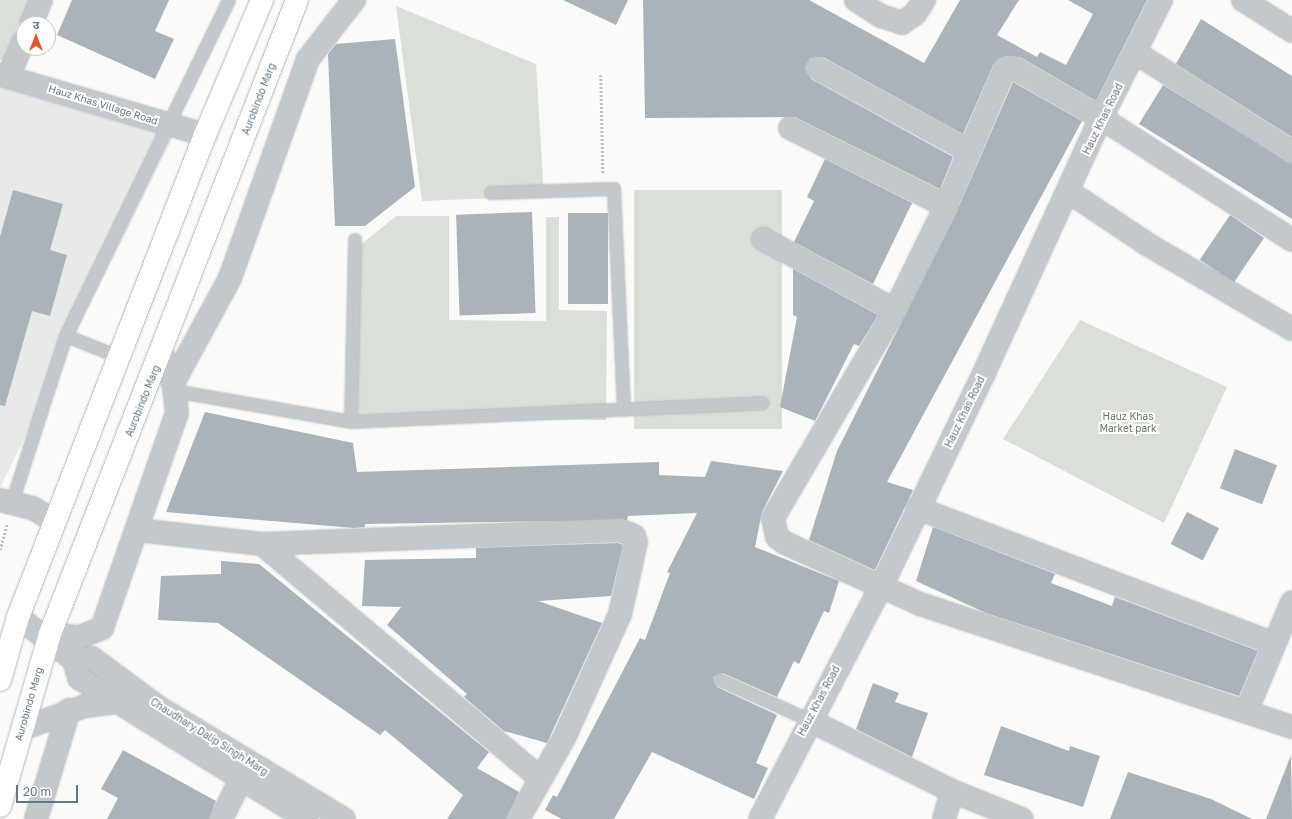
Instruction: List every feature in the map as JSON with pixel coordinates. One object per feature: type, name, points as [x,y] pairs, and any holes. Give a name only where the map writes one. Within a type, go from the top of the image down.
[{"type":"highway","points":[[0,680],[18,617],[205,135],[262,0]]},
{"type":"highway","name":"Aurobindo Marg","points":[[0,806],[48,637],[162,354],[297,0]]},
{"type":"street","points":[[34,16],[41,0]]},
{"type":"street","points":[[174,387],[230,278],[308,59],[354,0]]},
{"type":"street","points":[[856,0],[881,16],[902,23],[915,14],[924,0]]},
{"type":"street","name":"Hauz Khas Road","points":[[760,819],[809,720],[880,587],[1069,192],[1101,118],[1136,53],[1161,0]]},
{"type":"street","points":[[1243,0],[1292,31]]},
{"type":"street","points":[[1136,53],[1292,152]]},
{"type":"street","points":[[4,76],[16,54]]},
{"type":"street","points":[[817,68],[969,151]]},
{"type":"street","points":[[1292,240],[1101,118],[1014,68],[1005,68],[946,206],[895,310],[773,518],[777,537],[785,543],[920,604],[1292,727]]},
{"type":"street","name":"Hauz Khas Village Road","points":[[4,76],[205,135]]},
{"type":"street","points":[[790,128],[946,206]]},
{"type":"street","points":[[1069,192],[1147,244],[1292,329]]},
{"type":"street","points":[[763,239],[895,310]]},
{"type":"street","points":[[48,637],[80,637],[102,628],[177,413],[174,387],[162,354]]},
{"type":"street","points":[[6,502],[33,508],[55,522]]},
{"type":"street","points":[[917,508],[1272,643]]},
{"type":"street","points":[[137,530],[262,544],[620,530],[634,536],[636,542],[620,614],[564,738],[518,819]]},
{"type":"street","points":[[262,544],[540,778]]},
{"type":"street","points":[[1246,712],[1272,643],[1292,602]]},
{"type":"street","points":[[18,617],[48,637],[74,660],[79,678],[306,819]]},
{"type":"street","name":"Chaudhary Dalip Singh Marg","points":[[74,660],[92,658],[158,707],[344,819]]},
{"type":"street","points":[[22,729],[69,710],[118,702]]},
{"type":"street","points":[[36,819],[69,710]]},
{"type":"street","points":[[809,720],[952,791],[1022,819]]},
{"type":"street","points":[[221,819],[241,779]]},
{"type":"street","points":[[944,819],[952,791]]},
{"type":"lane","points":[[6,502],[66,336],[229,0]]},
{"type":"lane","points":[[491,193],[614,188],[624,410]]},
{"type":"lane","points":[[351,422],[355,240]]},
{"type":"lane","points":[[66,336],[119,357]]},
{"type":"lane","points":[[174,387],[351,422],[763,403]]},
{"type":"lane","points":[[720,680],[809,720]]},
{"type":"path","points":[[601,75],[603,189]]},
{"type":"path","points":[[0,550],[6,502]]},
{"type":"shaded area","points":[[0,88],[173,137],[0,488]]},
{"type":"green space","points":[[0,0],[29,0],[22,16],[16,16],[16,30],[3,61],[0,60]]},
{"type":"green space","points":[[396,6],[536,64],[544,196],[422,201]]},
{"type":"green space","points":[[634,190],[782,190],[782,429],[634,429]]},
{"type":"green space","points":[[396,216],[449,216],[449,320],[546,321],[546,217],[559,217],[559,310],[607,311],[606,420],[358,419],[359,246]]},
{"type":"green space","name":"Hauz Khas Market park","points":[[1080,320],[1227,387],[1164,523],[1003,439]]},
{"type":"building","points":[[72,0],[169,0],[155,31],[174,39],[155,79],[57,35]]},
{"type":"building","points":[[563,0],[628,0],[616,25]]},
{"type":"building","points":[[643,0],[809,0],[924,63],[960,0],[1019,0],[997,35],[1037,57],[1040,52],[1066,65],[1093,14],[1068,0],[1147,0],[1096,101],[1020,57],[1005,56],[994,63],[963,134],[823,57],[810,58],[805,69],[811,79],[953,157],[940,189],[795,117],[645,118]]},
{"type":"building","points":[[1201,19],[1292,76],[1292,137],[1176,64]]},
{"type":"building","points":[[395,39],[415,187],[365,226],[335,226],[328,54],[336,44]]},
{"type":"building","points":[[1013,82],[1082,121],[887,482],[913,490],[875,570],[809,540],[837,451],[957,211]]},
{"type":"building","points":[[1163,85],[1292,164],[1292,219],[1139,124]]},
{"type":"building","points":[[825,159],[912,203],[873,284],[794,242],[814,201],[807,197]]},
{"type":"building","points":[[13,190],[63,204],[50,250],[67,255],[50,316],[32,311],[5,406],[0,405],[0,237]]},
{"type":"building","points":[[532,212],[536,313],[460,316],[456,215]]},
{"type":"building","points":[[568,213],[608,213],[608,304],[568,304]]},
{"type":"building","points":[[1230,215],[1264,238],[1234,283],[1200,260]]},
{"type":"building","points":[[793,269],[878,315],[859,346],[854,344],[815,421],[780,407],[797,317],[793,315]]},
{"type":"building","points":[[205,412],[353,443],[357,472],[659,462],[659,475],[705,477],[711,461],[783,471],[762,512],[755,547],[839,581],[829,613],[824,611],[799,664],[794,661],[777,697],[723,673],[713,677],[717,687],[777,715],[756,763],[768,768],[754,799],[652,752],[614,819],[562,819],[545,810],[553,795],[557,797],[640,638],[645,640],[670,573],[667,572],[697,513],[628,516],[627,520],[365,524],[365,527],[354,528],[166,512]]},
{"type":"building","points":[[1235,449],[1277,465],[1262,504],[1220,488]]},
{"type":"building","points":[[1187,512],[1219,528],[1203,560],[1171,544]]},
{"type":"building","points":[[933,527],[1055,574],[1051,583],[1112,606],[1115,597],[1258,651],[1239,696],[986,613],[916,581]]},
{"type":"building","points":[[618,543],[623,545],[611,596],[538,601],[602,623],[547,743],[504,731],[464,697],[467,694],[387,625],[401,607],[362,606],[365,560],[476,558],[476,548]]},
{"type":"building","points":[[221,561],[259,564],[489,752],[477,768],[519,792],[506,819],[447,819],[463,795],[385,730],[380,735],[218,623],[158,620],[161,576],[221,574]]},
{"type":"building","points":[[873,683],[899,693],[895,702],[928,713],[912,757],[856,729]]},
{"type":"building","points":[[1001,726],[1069,751],[1070,746],[1100,756],[1083,807],[984,775]]},
{"type":"building","points":[[123,750],[216,801],[209,819],[107,819],[118,798],[101,789]]},
{"type":"building","points":[[1291,755],[1292,819],[1266,819]]},
{"type":"building","points":[[1128,772],[1211,799],[1252,819],[1110,819]]}]
